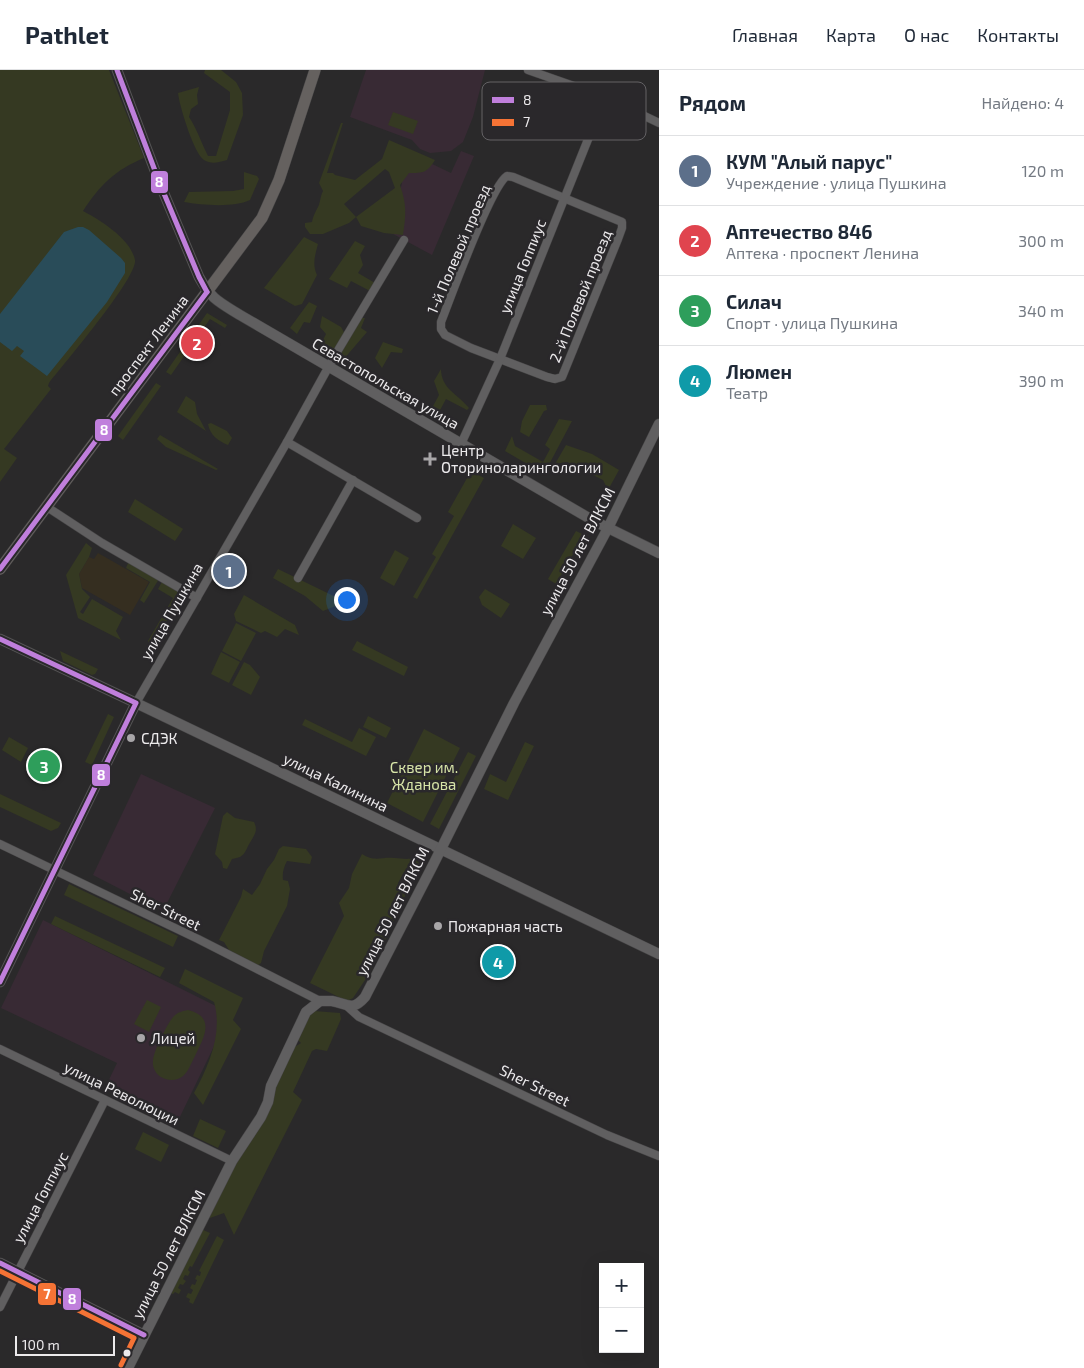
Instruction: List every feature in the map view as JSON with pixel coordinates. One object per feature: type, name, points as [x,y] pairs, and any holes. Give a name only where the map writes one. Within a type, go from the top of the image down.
[{"type":"main road","name":"проспект Ленина","points":[[0,569],[206,292],[253,232],[267,210],[316,70]]},
{"type":"street","points":[[117,70],[160,184],[206,292]]},
{"type":"street","points":[[528,70],[562,82]]},
{"type":"street","points":[[646,117],[659,123]]},
{"type":"street","name":"улица Гоппиус","points":[[461,444],[500,359],[588,140]]},
{"type":"street","name":"1-й Полевой проезд","points":[[500,359],[445,335],[441,329],[441,322],[467,256],[492,198],[502,180],[507,176],[564,198]]},
{"type":"street","name":"2-й Полевой проезд","points":[[500,359],[555,379],[562,377],[577,344],[618,239],[622,222],[564,198]]},
{"type":"street","name":"улица Пушкина","points":[[0,982],[136,702],[287,442],[328,366],[404,240]]},
{"type":"street","name":"Севастопольская улица","points":[[206,292],[218,301],[461,444],[608,528],[659,553]]},
{"type":"street","name":"улица 50 лет ВЛКСМ","points":[[348,1007],[359,1004],[365,997],[442,849],[514,702],[608,528],[659,424]]},
{"type":"street","points":[[287,442],[417,518]]},
{"type":"street","points":[[298,578],[353,480]]},
{"type":"street","points":[[47,507],[102,543],[197,598]]},
{"type":"street","name":"улица Калинина","points":[[0,639],[136,702],[659,954]]},
{"type":"street","name":"Sher Street","points":[[0,844],[198,939],[320,1001]]},
{"type":"street","points":[[320,1001],[332,1001],[348,1007]]},
{"type":"street","name":"улица 50 лет ВЛКСМ","points":[[128,1368],[232,1161],[261,1117],[268,1102],[271,1086],[306,1012],[320,1001]]},
{"type":"street","name":"Sher Street","points":[[348,1007],[359,1017],[607,1135],[659,1156]]},
{"type":"street","name":"улица Революции","points":[[0,1050],[232,1161]]},
{"type":"street","name":"улица Гоппиус","points":[[0,1307],[78,1157],[105,1100]]},
{"type":"street","points":[[0,1263],[144,1335]]},
{"type":"shaded area","points":[[366,70],[485,70],[473,117],[463,142],[451,151],[430,153],[420,149],[412,140],[350,117]]},
{"type":"shaded area","points":[[403,150],[451,173],[461,151],[474,156],[432,255],[382,228],[400,191]]},
{"type":"shaded area","points":[[98,553],[149,582],[130,615],[82,588],[79,574],[89,557],[94,559]]},
{"type":"shaded area","points":[[141,774],[215,808],[163,911],[93,875]]},
{"type":"shaded area","name":"Лицей","points":[[43,920],[230,1013],[177,1123],[105,1088],[117,1063],[1,1008]]},
{"type":"green space","points":[[0,70],[109,70],[144,158],[116,173],[109,179],[83,211],[114,231],[128,245],[135,260],[133,269],[113,302],[49,383],[48,386],[51,389],[4,449],[17,458],[0,482]]},
{"type":"green space","points":[[205,70],[221,70],[236,82],[242,93],[243,115],[227,160],[216,163],[204,160],[196,149],[186,123],[178,93],[199,87],[197,95],[198,104],[191,109],[189,117],[208,156],[216,156],[230,110],[230,92],[204,73]]},
{"type":"green space","points":[[393,112],[418,121],[413,134],[388,125]]},
{"type":"green space","points":[[341,123],[343,123],[327,173],[355,180],[382,159],[389,140],[435,160],[430,168],[424,171],[409,173],[400,185],[405,210],[403,235],[384,233],[361,226],[356,217],[349,223],[323,234],[310,234],[305,227],[305,223],[312,222],[319,206],[323,191],[319,183]],"holes":[[[385,169],[389,172],[395,188],[356,217],[344,204]]]},
{"type":"green space","points":[[244,172],[257,176],[259,179],[250,200],[243,203],[226,205],[184,202],[189,192],[244,189]]},
{"type":"green space","points":[[304,237],[318,244],[314,263],[317,275],[302,304],[295,306],[264,288]]},
{"type":"green space","points":[[355,241],[365,246],[360,255],[363,265],[358,273],[375,283],[370,291],[351,281],[347,288],[329,279]]},
{"type":"green space","points":[[309,302],[317,306],[310,323],[304,322],[297,334],[290,328]]},
{"type":"green space","points":[[207,313],[227,325],[225,328],[210,319],[171,375],[166,372]]},
{"type":"green space","points":[[322,316],[341,327],[345,334],[333,353],[326,352],[320,346],[326,334],[320,327]]},
{"type":"green space","points":[[359,318],[365,318],[361,328],[367,332],[343,360],[337,356]]},
{"type":"green space","points":[[383,342],[403,349],[402,353],[391,352],[382,368],[375,358]]},
{"type":"green space","points":[[441,369],[444,382],[465,403],[469,408],[467,410],[446,399],[439,412],[432,408],[439,395],[434,381]]},
{"type":"green space","points":[[156,383],[161,386],[123,440],[118,436]]},
{"type":"green space","points":[[186,396],[195,402],[197,414],[206,431],[177,412]]},
{"type":"green space","points":[[530,405],[546,405],[547,410],[544,411],[529,437],[520,432],[522,421]]},
{"type":"green space","points":[[559,419],[572,421],[544,474],[505,451],[512,436],[515,446],[543,462],[550,449],[545,445]]},
{"type":"green space","points":[[211,423],[227,431],[232,438],[228,445],[213,434],[208,424]]},
{"type":"green space","points":[[160,435],[218,469],[216,470],[166,447],[157,439]]},
{"type":"green space","points":[[566,445],[592,454],[619,470],[608,490],[603,480],[567,462],[555,464]]},
{"type":"green space","points":[[471,471],[484,478],[417,599],[413,597],[436,557],[432,554],[454,516],[448,512]]},
{"type":"green space","points":[[135,499],[183,529],[175,541],[128,512]]},
{"type":"green space","points":[[513,524],[536,538],[523,559],[501,546]]},
{"type":"green space","points":[[576,531],[584,535],[556,584],[548,579]]},
{"type":"green space","points":[[86,543],[92,548],[79,574],[82,589],[90,597],[80,612],[83,614],[92,599],[123,617],[116,631],[121,640],[78,618],[66,575]]},
{"type":"green space","points":[[395,550],[409,558],[394,586],[380,578]]},
{"type":"green space","points":[[129,561],[159,579],[144,603],[140,600],[150,582],[126,568]]},
{"type":"green space","points":[[278,569],[346,602],[323,611],[305,596],[273,578]]},
{"type":"green space","points":[[163,580],[184,593],[150,648],[148,641],[173,598],[158,589]]},
{"type":"green space","points":[[485,589],[510,604],[501,618],[482,605],[479,597]]},
{"type":"green space","points":[[244,595],[295,625],[299,635],[285,629],[277,637],[265,631],[261,633],[236,621],[234,614]]},
{"type":"green space","points":[[236,623],[256,633],[241,661],[222,651]]},
{"type":"green space","points":[[357,641],[408,667],[404,676],[352,650]]},
{"type":"green space","points":[[60,651],[98,669],[92,675],[63,661]]},
{"type":"green space","points":[[221,652],[240,662],[229,683],[211,674]]},
{"type":"green space","points":[[244,662],[250,665],[260,677],[251,695],[232,685]]},
{"type":"green space","points":[[108,714],[114,717],[92,765],[85,762]]},
{"type":"green space","points":[[368,716],[391,728],[386,738],[363,727]]},
{"type":"green space","points":[[305,719],[352,742],[359,728],[376,737],[366,756],[302,725]]},
{"type":"green space","name":"Сквер им. Жданова","points":[[424,729],[460,748],[423,822],[387,803]]},
{"type":"green space","points":[[9,737],[28,748],[21,762],[2,750]]},
{"type":"green space","points":[[525,742],[534,746],[508,800],[484,789],[490,774],[506,782]]},
{"type":"green space","points":[[468,752],[476,756],[439,829],[430,824]]},
{"type":"green space","points":[[0,794],[61,823],[58,828],[51,831],[0,807]]},
{"type":"green space","points":[[227,812],[235,818],[254,822],[256,830],[244,853],[240,857],[232,859],[227,869],[223,868],[222,862],[215,854],[223,816]]},
{"type":"green space","points":[[283,846],[306,849],[312,857],[310,864],[287,861],[283,880],[288,881],[290,889],[287,906],[264,951],[261,963],[257,966],[229,950],[224,942],[219,940],[241,897],[243,889],[252,895],[279,849]]},
{"type":"green space","points":[[362,854],[374,859],[414,858],[420,864],[421,870],[416,878],[404,872],[398,883],[408,889],[383,946],[375,955],[371,971],[353,998],[347,1001],[310,983],[344,916],[339,903],[349,888],[352,874]]},
{"type":"green space","points":[[69,884],[178,936],[173,947],[64,895]]},
{"type":"green space","points":[[55,916],[165,968],[160,977],[51,924]]},
{"type":"green space","points":[[185,969],[243,998],[233,1020],[241,1029],[203,1105],[194,1093],[213,1049],[216,1037],[216,1014],[214,1002],[179,983]]},
{"type":"green space","points":[[147,1000],[161,1007],[149,1032],[134,1024]]},
{"type":"green space","points":[[188,1010],[197,1013],[202,1018],[205,1023],[204,1036],[185,1074],[181,1078],[169,1080],[161,1077],[154,1068],[155,1051],[171,1019],[182,1011]]},
{"type":"green space","points":[[314,1011],[340,1013],[341,1019],[327,1051],[316,1049],[312,1051],[293,1092],[302,1100],[234,1235],[224,1213],[210,1218],[209,1214],[293,1048],[301,1043],[297,1039],[309,1015]]},
{"type":"green space","points":[[200,1119],[226,1131],[218,1148],[193,1136]]},
{"type":"green space","points":[[143,1132],[169,1145],[161,1162],[135,1149]]},
{"type":"green space","points":[[201,1229],[210,1233],[192,1267],[190,1266],[188,1276],[185,1275],[183,1279],[186,1281],[183,1285],[180,1284],[178,1288],[181,1290],[179,1294],[175,1292],[173,1294],[169,1292]]},
{"type":"green space","points":[[217,1236],[224,1240],[193,1304],[186,1297],[188,1293],[191,1294],[193,1290],[190,1288],[192,1284],[195,1285],[197,1275],[200,1276],[201,1272],[199,1271]]},
{"type":"water","points":[[78,227],[89,230],[121,258],[125,263],[125,273],[107,302],[47,376],[20,356],[24,351],[17,346],[12,351],[0,342],[0,314],[64,232]]},
{"type":"transit line","name":"8","points":[[117,70],[160,184],[207,292]]},
{"type":"transit line","name":"8","points":[[0,569],[207,292]]},
{"type":"transit line","name":"8","points":[[0,639],[136,703],[0,982]]},
{"type":"transit line","name":"8","points":[[0,1263],[144,1335]]},
{"type":"transit line","name":"7","points":[[0,1271],[134,1338],[121,1365]]},
{"type":"place","name":"Аптечество 846","points":[[197,343]]},
{"type":"place","name":"Центр Оториноларингологии","points":[[430,459]]},
{"type":"place","name":"КУМ \"Алый парус\"","points":[[229,571]]},
{"type":"place","name":"СДЭК","points":[[131,738]]},
{"type":"place","name":"Силач","points":[[44,766]]},
{"type":"place","name":"Пожарная часть","points":[[438,926]]},
{"type":"place","name":"Люмен","points":[[498,962]]},
{"type":"place","name":"Лицей","points":[[141,1038]]}]
